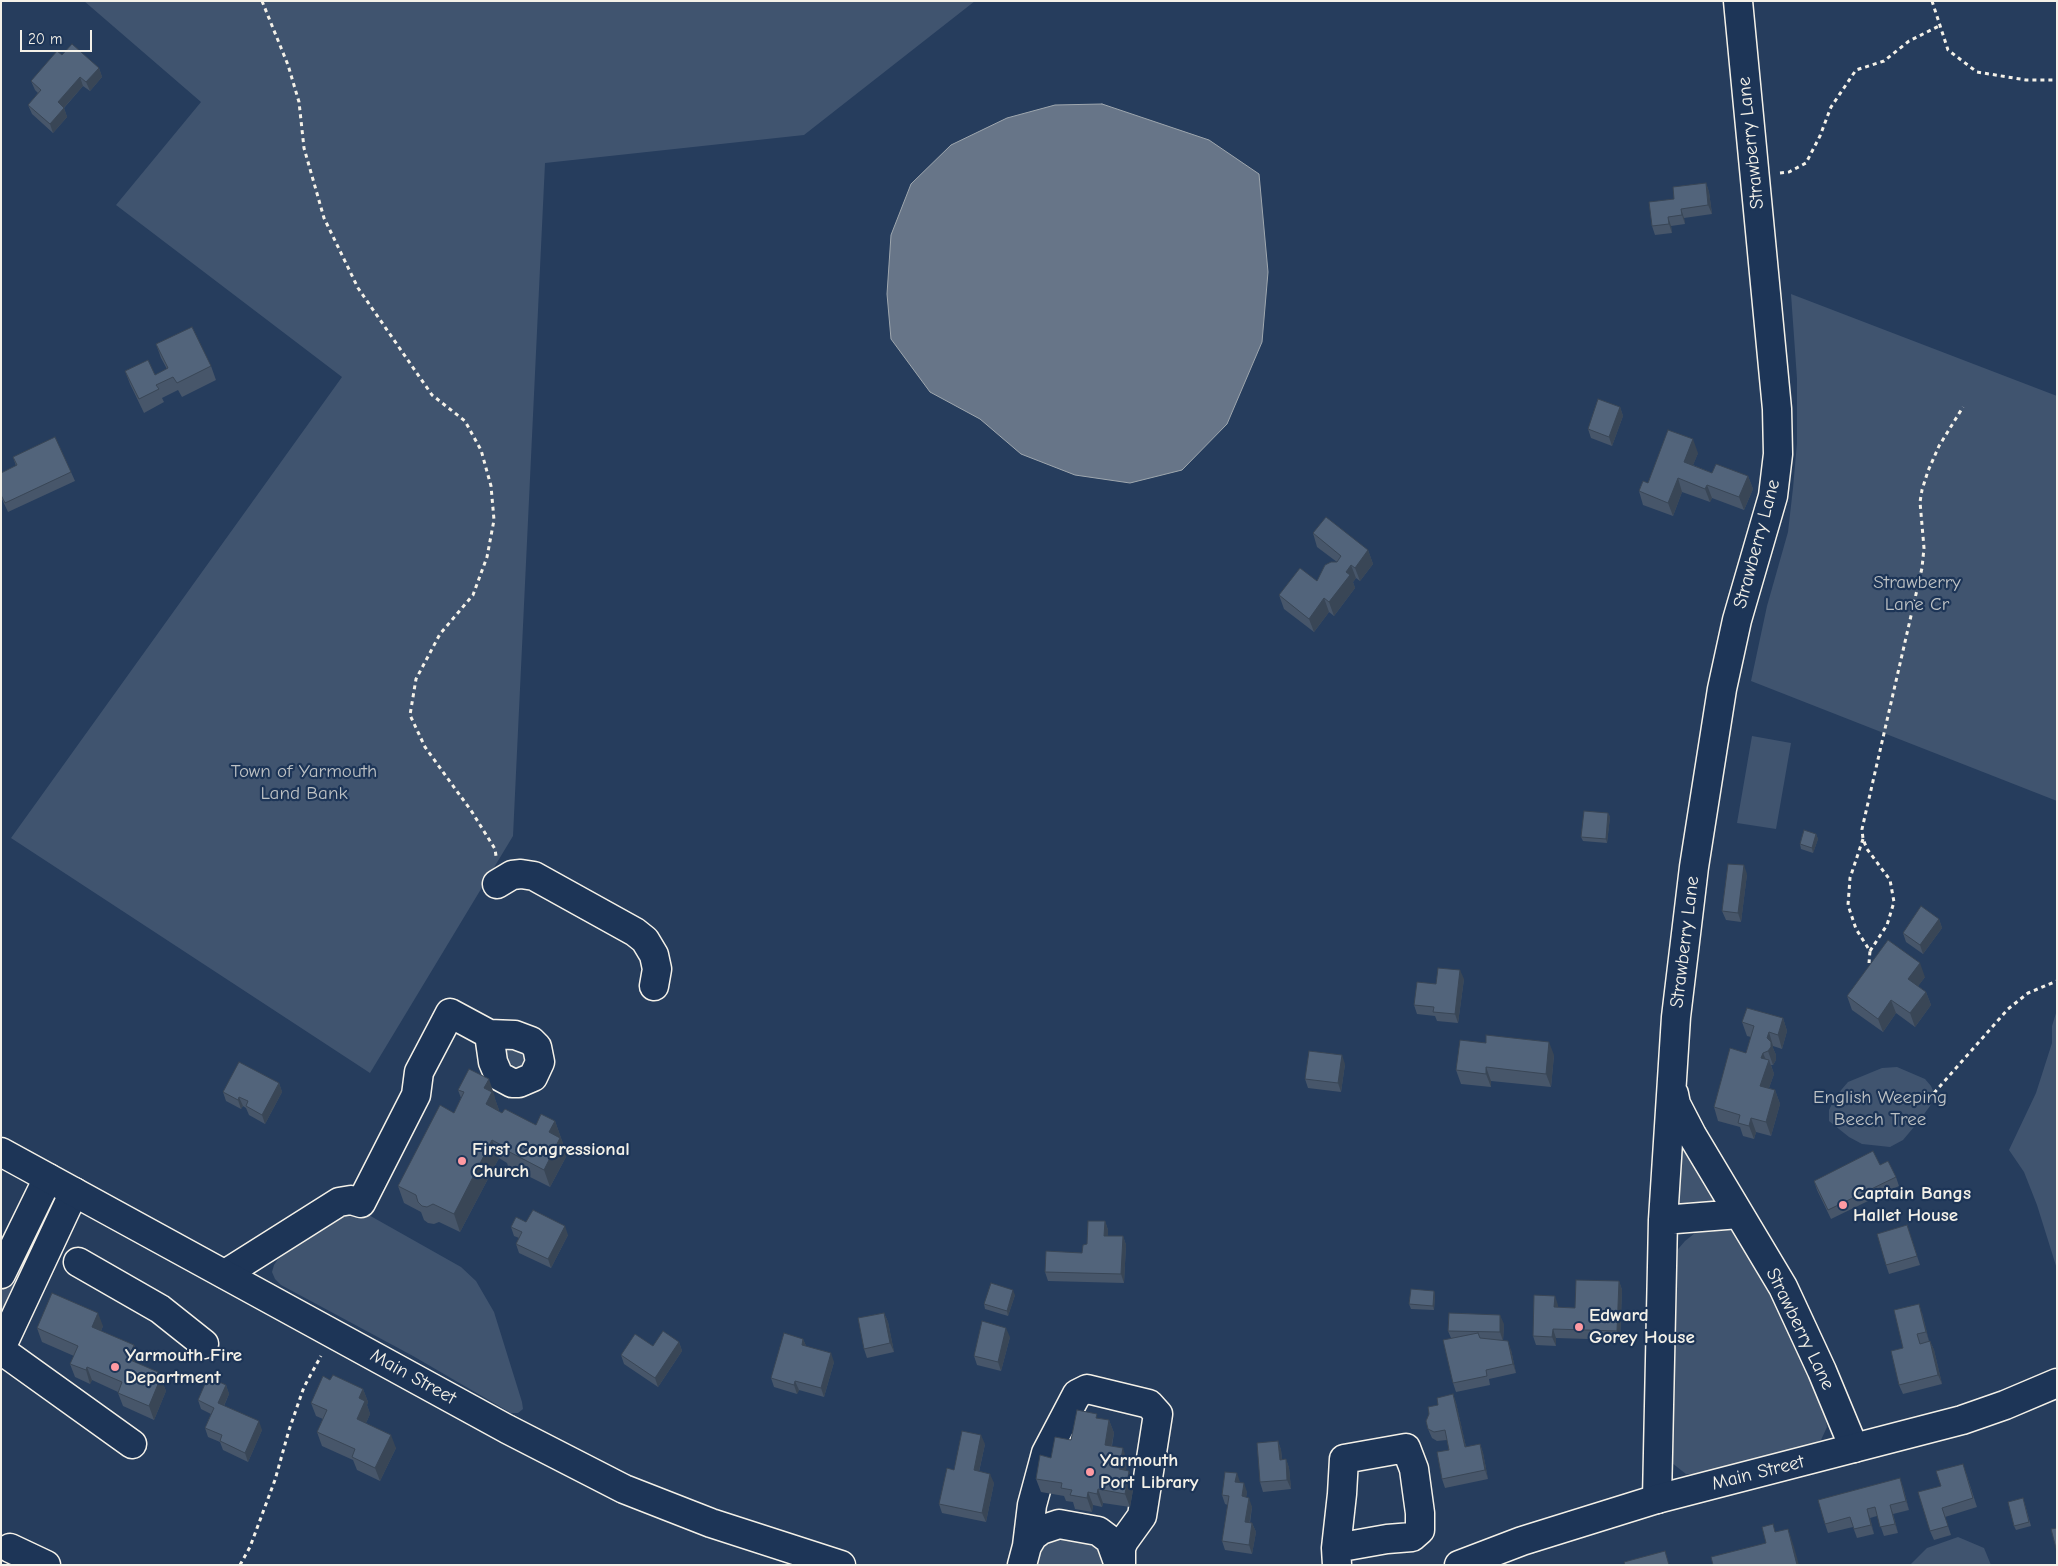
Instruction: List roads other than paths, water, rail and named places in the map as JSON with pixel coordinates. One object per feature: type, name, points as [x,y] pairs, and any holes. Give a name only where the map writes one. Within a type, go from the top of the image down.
[{"type":"street","name":"Strawberry Lane","points":[[1657,1499],[1662,1220],[1676,1017],[1694,866],[1722,689],[1737,620],[1768,516],[1776,476],[1777,409],[1738,1]]},
{"type":"street","points":[[497,884],[512,875],[534,876],[636,932],[645,940],[654,955],[657,969],[654,986]]},
{"type":"street","points":[[225,1274],[339,1202],[351,1200],[361,1203],[416,1095],[419,1072],[450,1013],[489,1034]]},
{"type":"street","name":"Strawberry Lane","points":[[1672,1084],[1676,1104],[1686,1126],[1783,1287],[1822,1371],[1854,1448]]},
{"type":"street","name":"Main Street","points":[[1,1152],[538,1445],[624,1489],[711,1523],[841,1565]]},
{"type":"street","points":[[1,1274],[48,1178]]},
{"type":"street","points":[[74,1192],[1,1349],[132,1444]]},
{"type":"street","points":[[1662,1220],[1738,1214]]},
{"type":"street","points":[[78,1262],[160,1309],[204,1344]]},
{"type":"street","name":"Main Street","points":[[1459,1565],[1522,1541],[1657,1499],[1962,1420],[2005,1405],[2057,1383]]},
{"type":"street","points":[[1025,1555],[1032,1505],[1046,1453],[1077,1394],[1086,1388],[1149,1404],[1158,1414],[1142,1516],[1124,1541],[1121,1548],[1120,1565]]},
{"type":"street","points":[[1025,1555],[1033,1536],[1041,1530],[1059,1524],[1098,1531],[1110,1540],[1120,1565]]},
{"type":"street","points":[[10,1548],[46,1565]]},
{"type":"place","name":"First Congressional Church","points":[[462,1161]]},
{"type":"place","name":"Captain Bangs Hallet House","points":[[1843,1205]]},
{"type":"place","name":"Edward Gorey House","points":[[1579,1327]]},
{"type":"place","name":"Yarmouth Fire Department","points":[[115,1367]]},
{"type":"place","name":"Yarmouth Port Library","points":[[1090,1472]]},
{"type":"park label","name":"Strawberry Lane Cr","points":[[1917,594]]},
{"type":"park label","name":"Town of Yarmouth Land Bank","points":[[304,783]]},
{"type":"park label","name":"English Weeping Beech Tree","points":[[1880,1109]]}]
